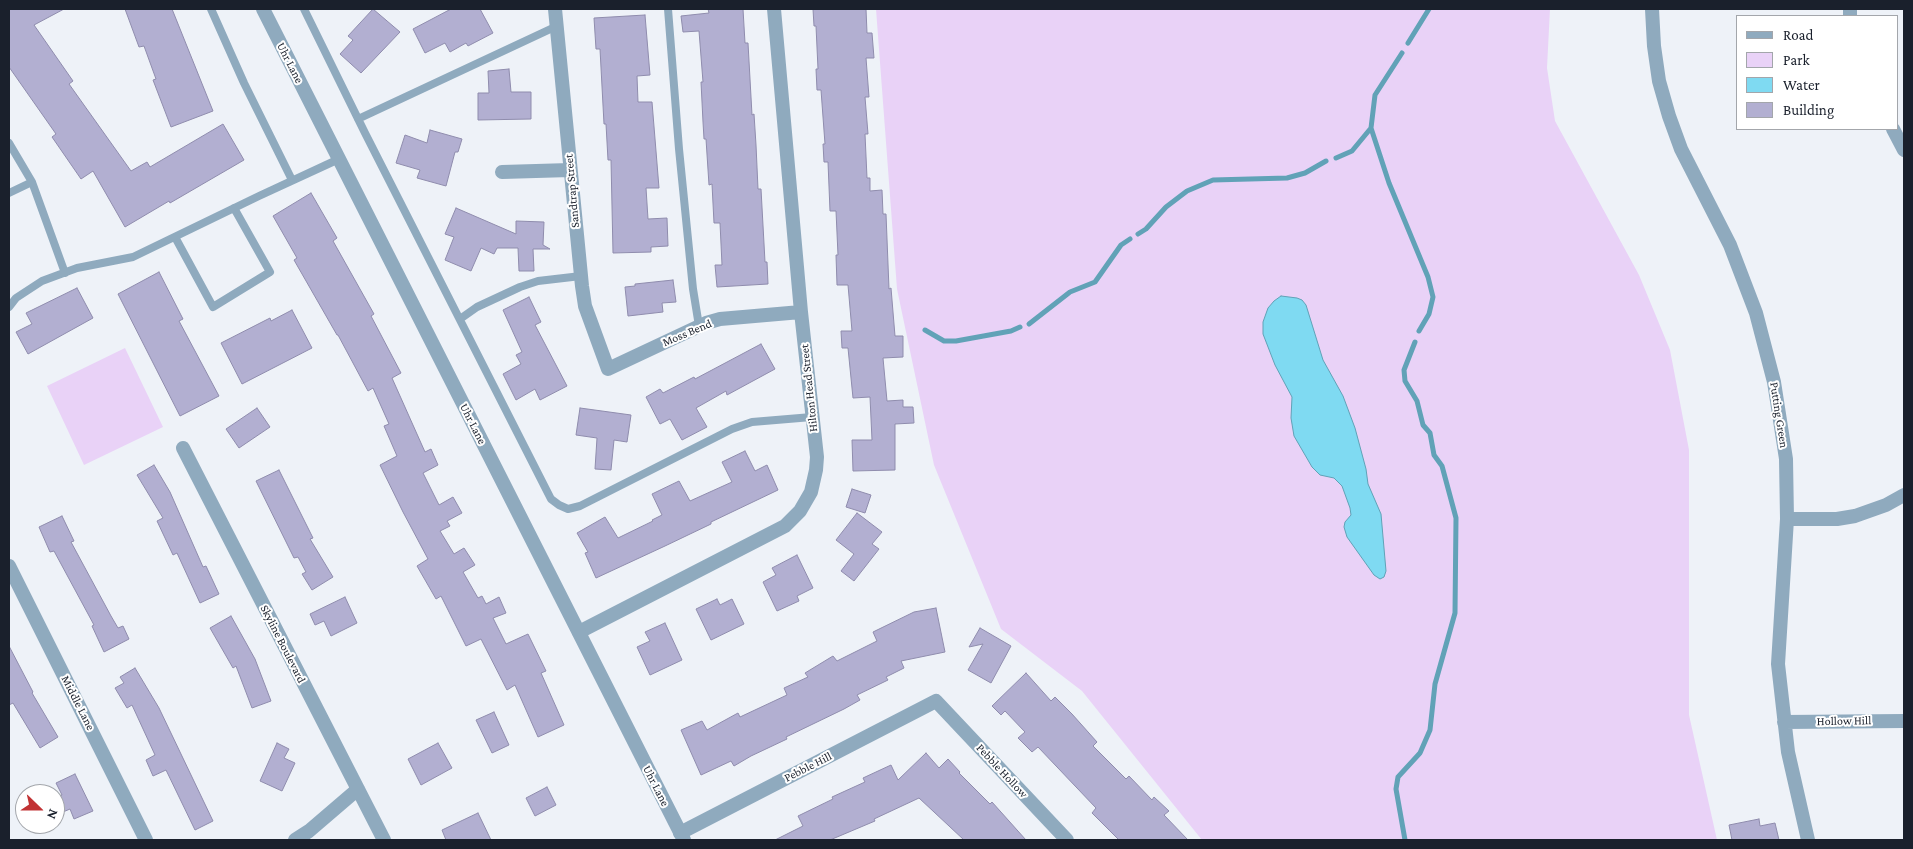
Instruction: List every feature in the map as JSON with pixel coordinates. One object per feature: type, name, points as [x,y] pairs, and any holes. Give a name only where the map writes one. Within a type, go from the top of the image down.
[{"type":"street","name":"Uhr Lane","points":[[263,9],[682,836]]},
{"type":"street","name":"Sandtrap Street","points":[[555,9],[580,276],[585,306],[608,369]]},
{"type":"street","name":"Hilton Head Street","points":[[579,632],[785,526],[800,511],[811,492],[816,470],[812,417],[774,9]]},
{"type":"street","name":"Putting Green","points":[[1652,9],[1656,63],[1668,116],[1681,149],[1730,245],[1756,313],[1772,374],[1786,459],[1787,519],[1778,664],[1788,752],[1808,840]]},
{"type":"street","points":[[1894,130],[1904,150]]},
{"type":"street","points":[[502,172],[570,170]]},
{"type":"street","name":"Moss Bend","points":[[608,369],[699,326],[720,320],[801,312]]},
{"type":"street","name":"Skyline Boulevard","points":[[183,448],[384,840]]},
{"type":"street","points":[[1787,519],[1836,519],[1856,516],[1886,505],[1904,494]]},
{"type":"street","name":"Middle Lane","points":[[9,566],[146,840]]},
{"type":"street","name":"Pebble Hill","points":[[682,836],[936,701]]},
{"type":"street","name":"Pebble Hollow","points":[[936,701],[1067,840]]},
{"type":"street","name":"Hollow Hill","points":[[1784,722],[1904,720]]},
{"type":"street","points":[[295,840],[309,831],[358,789]]},
{"type":"lane","points":[[211,9],[244,84],[292,180]]},
{"type":"lane","points":[[304,9],[551,499],[568,509],[580,506],[732,429],[752,422],[812,417]]},
{"type":"lane","points":[[668,9],[682,186],[699,326]]},
{"type":"lane","points":[[358,119],[557,26]]},
{"type":"lane","points":[[9,144],[32,182],[64,273]]},
{"type":"lane","points":[[9,307],[16,298],[42,281],[77,268],[133,257],[339,159]]},
{"type":"lane","points":[[9,193],[32,182]]},
{"type":"lane","points":[[175,237],[213,307],[270,272],[234,208]]},
{"type":"lane","points":[[460,319],[477,306],[538,281],[580,276]]},
{"type":"green space","points":[[876,9],[1550,9],[1547,68],[1555,121],[1639,275],[1670,350],[1689,450],[1689,715],[1717,840],[1202,840],[1082,691],[1001,629],[934,465],[897,289]]},
{"type":"green space","points":[[125,348],[163,427],[84,465],[47,386]]},
{"type":"water","points":[[1281,296],[1297,298],[1306,305],[1323,360],[1343,396],[1355,428],[1368,484],[1381,514],[1386,571],[1384,577],[1380,579],[1374,575],[1347,537],[1344,527],[1345,522],[1351,515],[1342,486],[1334,478],[1320,475],[1312,467],[1294,436],[1291,418],[1292,397],[1275,365],[1263,334],[1263,322],[1268,308]]},
{"type":"building","points":[[9,9],[64,9],[34,25],[73,81],[69,84],[131,171],[147,162],[150,167],[223,124],[244,160],[125,227],[93,171],[81,179],[52,137],[56,134],[9,67]]},
{"type":"building","points":[[125,9],[172,9],[213,111],[171,127],[153,80],[156,79],[144,46],[139,47]]},
{"type":"building","points":[[373,9],[400,32],[361,73],[340,54],[353,40],[348,36]]},
{"type":"building","points":[[451,9],[480,9],[493,33],[468,46],[466,43],[450,52],[445,43],[425,53],[413,29]]},
{"type":"building","points":[[708,9],[743,9],[745,43],[748,43],[758,189],[761,189],[768,284],[717,287],[715,265],[722,265],[720,223],[714,223],[712,184],[709,185],[706,139],[704,139],[701,82],[703,82],[699,31],[683,32],[681,16],[709,13]]},
{"type":"building","points":[[813,9],[866,9],[867,33],[872,33],[874,58],[866,58],[869,97],[865,97],[868,134],[865,134],[867,178],[870,178],[870,191],[882,190],[883,214],[886,214],[889,289],[891,288],[895,336],[903,336],[903,357],[883,358],[887,401],[903,400],[903,407],[913,407],[914,423],[895,424],[895,470],[853,471],[852,440],[872,440],[870,397],[853,398],[848,348],[842,348],[841,331],[852,331],[848,285],[837,285],[836,211],[830,211],[828,162],[824,162],[823,144],[825,144],[821,90],[817,90],[816,26],[814,26]]},
{"type":"building","points":[[645,15],[650,75],[637,76],[638,102],[652,102],[659,188],[646,188],[648,219],[667,218],[668,246],[651,247],[651,252],[613,253],[611,160],[608,160],[600,49],[596,49],[594,18]]},
{"type":"building","points":[[509,69],[511,92],[531,92],[531,119],[478,120],[478,93],[489,93],[488,71]]},
{"type":"building","points":[[430,130],[462,139],[458,152],[455,152],[446,186],[417,178],[420,170],[396,163],[405,135],[427,143]]},
{"type":"building","points":[[311,193],[337,238],[333,241],[374,314],[371,316],[401,373],[392,378],[425,452],[431,449],[438,465],[423,473],[439,505],[453,497],[462,513],[447,521],[450,526],[440,531],[454,554],[464,548],[475,565],[463,572],[478,598],[482,596],[486,604],[499,597],[506,613],[493,618],[506,644],[528,634],[546,671],[541,673],[564,725],[538,737],[515,685],[507,690],[481,639],[466,646],[441,596],[436,599],[417,566],[428,559],[380,465],[397,456],[384,426],[389,424],[373,388],[368,391],[294,260],[297,258],[273,216]]},
{"type":"building","points":[[456,208],[516,234],[516,221],[544,222],[543,245],[550,249],[533,249],[534,271],[519,271],[518,248],[497,248],[494,254],[481,248],[471,271],[445,260],[454,237],[445,234]]},
{"type":"building","points":[[159,272],[183,319],[179,321],[219,396],[180,416],[118,294]]},
{"type":"building","points":[[673,280],[676,302],[662,303],[663,312],[628,316],[625,287],[635,286],[635,284]]},
{"type":"building","points":[[77,288],[93,318],[28,354],[16,332],[32,324],[26,313]]},
{"type":"building","points":[[529,297],[541,322],[535,325],[567,386],[540,400],[535,389],[516,400],[503,374],[521,364],[516,355],[522,352],[503,310]]},
{"type":"building","points":[[292,310],[312,348],[242,384],[221,343],[270,318],[271,321]]},
{"type":"building","points":[[761,344],[775,369],[727,395],[726,391],[696,408],[707,427],[682,440],[670,419],[660,424],[646,397],[660,389],[663,393],[694,377],[695,379]]},
{"type":"building","points":[[257,408],[270,427],[239,448],[226,429]]},
{"type":"building","points":[[580,408],[631,415],[627,442],[614,440],[611,470],[595,469],[597,438],[576,435]]},
{"type":"building","points":[[745,451],[755,471],[767,465],[778,490],[596,578],[585,553],[588,552],[577,533],[605,517],[618,538],[653,521],[662,515],[652,494],[679,481],[690,501],[732,482],[722,462]]},
{"type":"building","points":[[154,465],[170,492],[203,567],[206,566],[219,594],[200,603],[177,553],[173,555],[157,521],[163,518],[137,475]]},
{"type":"building","points":[[279,470],[313,538],[310,539],[333,577],[312,590],[302,574],[306,572],[298,557],[294,558],[256,481]]},
{"type":"building","points":[[852,489],[871,495],[865,513],[846,507]]},
{"type":"building","points":[[857,513],[882,532],[872,544],[879,549],[854,581],[841,571],[854,554],[836,540]]},
{"type":"building","points":[[62,516],[74,541],[71,542],[111,616],[118,628],[123,626],[129,639],[104,652],[92,626],[94,625],[54,551],[50,552],[39,527]]},
{"type":"building","points":[[797,555],[813,588],[797,596],[799,601],[777,611],[763,582],[776,575],[772,568]]},
{"type":"building","points":[[345,597],[357,623],[331,636],[324,621],[315,625],[310,614]]},
{"type":"building","points":[[717,599],[720,605],[732,599],[744,624],[711,640],[696,609]]},
{"type":"building","points":[[936,608],[945,652],[901,661],[904,668],[886,677],[888,680],[857,695],[860,700],[786,737],[787,739],[734,766],[731,761],[701,775],[681,730],[702,721],[707,730],[738,713],[740,717],[787,695],[784,688],[808,677],[805,673],[833,656],[837,661],[877,641],[873,632],[914,612]]},
{"type":"building","points":[[231,616],[255,659],[271,701],[252,708],[236,666],[233,668],[210,628]]},
{"type":"building","points":[[665,623],[682,660],[650,675],[637,647],[650,641],[645,632]]},
{"type":"building","points":[[980,628],[1011,646],[991,683],[968,670],[983,644],[969,647]]},
{"type":"building","points":[[9,646],[32,693],[58,737],[40,748],[13,703],[9,705]]},
{"type":"building","points":[[135,668],[159,708],[213,821],[195,830],[166,770],[153,776],[146,760],[155,755],[132,705],[127,708],[115,688],[124,683],[120,677]]},
{"type":"building","points":[[1026,673],[1051,701],[1055,697],[1072,714],[1097,742],[1093,746],[1126,779],[1129,776],[1152,800],[1154,797],[1169,811],[1164,815],[1188,840],[1119,840],[1092,813],[1096,808],[1038,747],[1032,752],[1018,738],[1025,732],[1005,711],[1001,715],[992,706]]},
{"type":"building","points":[[494,712],[509,745],[492,753],[476,720]]},
{"type":"building","points":[[277,743],[289,749],[284,758],[295,763],[282,791],[260,781]]},
{"type":"building","points":[[438,743],[452,768],[421,785],[408,759]]},
{"type":"building","points":[[926,753],[939,768],[948,759],[959,773],[990,804],[992,802],[1026,840],[964,840],[919,798],[874,819],[875,821],[830,840],[775,840],[803,826],[798,816],[833,799],[832,797],[865,782],[863,778],[891,765],[898,780]]},
{"type":"building","points":[[75,774],[93,811],[74,819],[70,809],[65,811],[65,784],[56,783]]},
{"type":"building","points":[[547,787],[556,805],[535,816],[526,798]]},
{"type":"building","points":[[478,813],[491,840],[446,840],[442,830]]},
{"type":"building","points":[[1759,819],[1760,826],[1775,823],[1779,840],[1732,840],[1729,825]]},
{"type":"waterway","points":[[1408,43],[1429,9]]},
{"type":"waterway","points":[[1402,53],[1375,95],[1371,128],[1389,183],[1428,277],[1433,297],[1429,314],[1419,331]]},
{"type":"waterway","points":[[1336,158],[1352,151],[1371,128]]},
{"type":"waterway","points":[[1138,234],[1146,229],[1166,207],[1187,191],[1213,180],[1287,178],[1305,173],[1326,161]]},
{"type":"waterway","points":[[1029,324],[1070,292],[1095,282],[1121,245],[1130,239]]},
{"type":"waterway","points":[[925,330],[944,341],[956,341],[1011,331],[1020,327]]},
{"type":"waterway","points":[[1405,840],[1396,789],[1398,777],[1420,753],[1430,730],[1435,684],[1455,613],[1456,518],[1442,466],[1434,455],[1430,433],[1423,425],[1417,401],[1405,381],[1404,370],[1415,342]]}]
